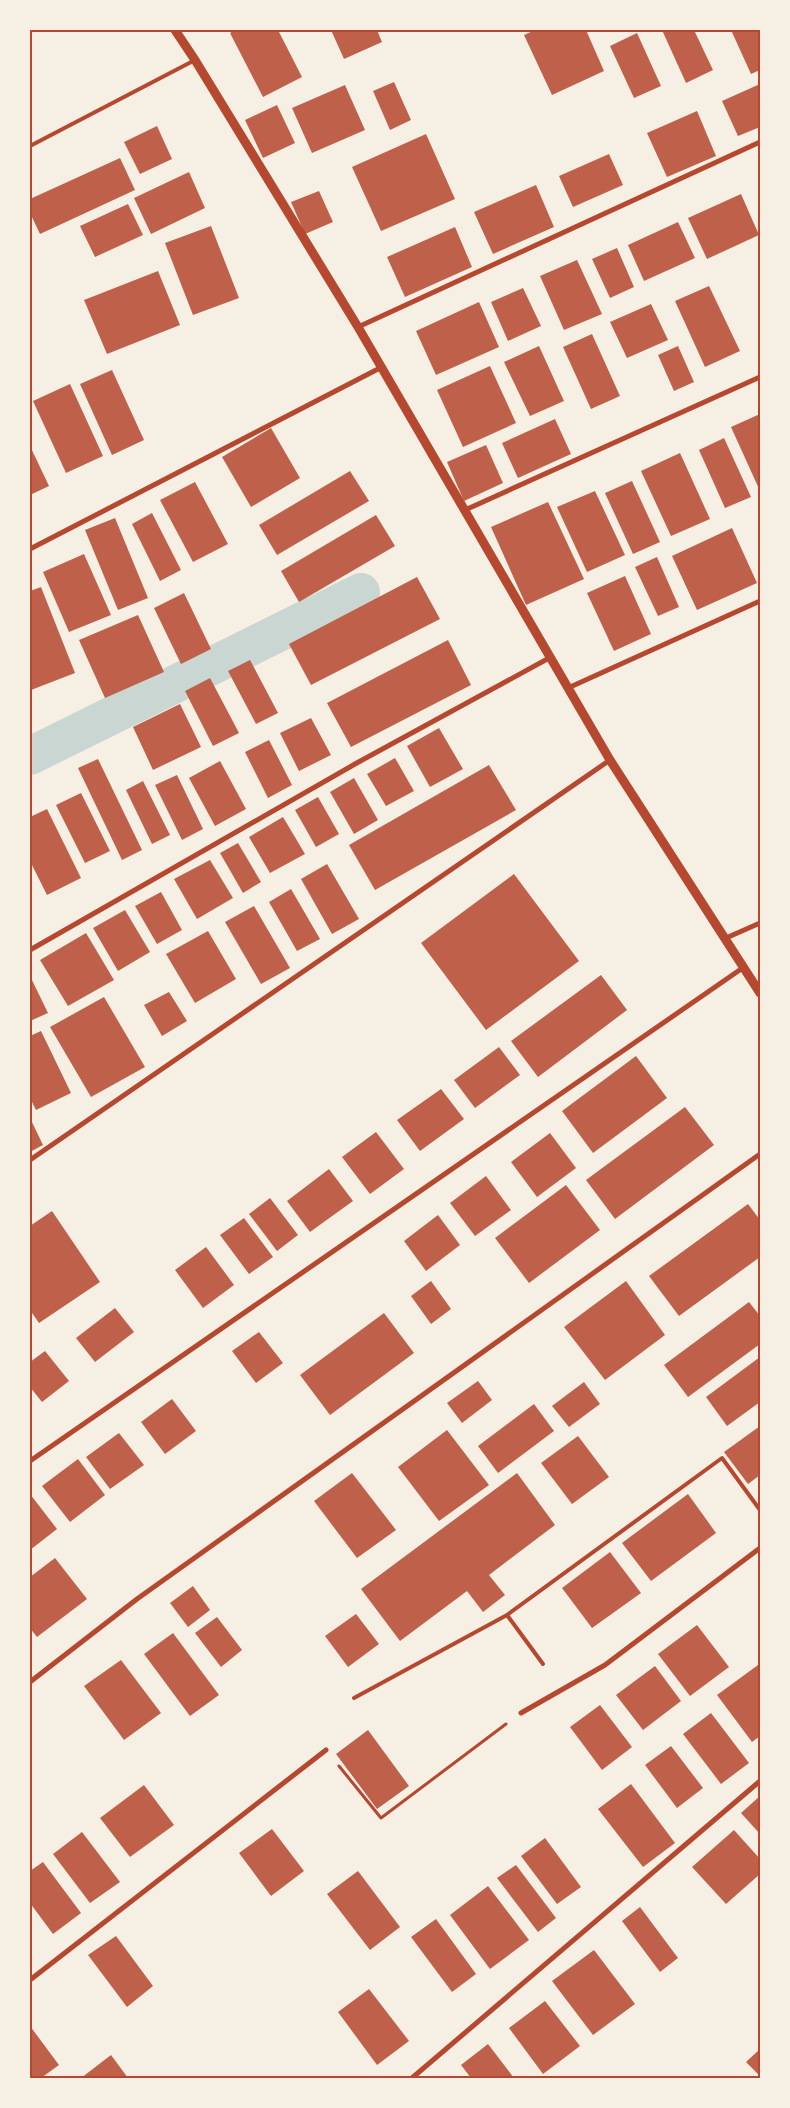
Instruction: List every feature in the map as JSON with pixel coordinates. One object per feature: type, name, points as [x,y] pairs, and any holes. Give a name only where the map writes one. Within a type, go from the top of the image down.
[{"type":"street","points":[[174,30],[195,60],[358,327],[380,368],[610,760],[760,993]]},
{"type":"street","points":[[358,327],[760,142]]},
{"type":"street","points":[[30,549],[380,368]]},
{"type":"street","points":[[465,510],[760,377]]},
{"type":"street","points":[[568,688],[760,601]]},
{"type":"street","points":[[30,950],[355,764],[551,657]]},
{"type":"street","points":[[30,1160],[610,760]]},
{"type":"street","points":[[726,938],[760,922]]},
{"type":"street","points":[[30,1461],[745,967]]},
{"type":"street","points":[[30,1682],[137,1599],[760,1154]]},
{"type":"street","points":[[521,1713],[605,1665],[760,1548]]},
{"type":"street","points":[[30,1980],[326,1750]]},
{"type":"street","points":[[412,2078],[760,1780]]},
{"type":"lane","points":[[30,146],[195,60]]},
{"type":"lane","points":[[354,1698],[507,1615],[722,1458],[760,1510]]},
{"type":"lane","points":[[507,1615],[542,1664]]},
{"type":"path","points":[[326,1750],[381,1818],[521,1713]]},
{"type":"building","points":[[235,30],[278,30],[302,77],[263,97],[230,33]]},
{"type":"building","points":[[331,30],[377,30],[382,42],[344,59]]},
{"type":"building","points":[[535,30],[586,30],[604,71],[552,95],[524,35]]},
{"type":"building","points":[[662,30],[694,30],[713,70],[686,83]]},
{"type":"building","points":[[731,30],[760,30],[760,70],[751,74]]},
{"type":"building","points":[[637,33],[661,86],[634,98],[610,46]]},
{"type":"building","points":[[394,82],[411,120],[390,130],[373,91]]},
{"type":"building","points":[[760,84],[760,127],[738,136],[722,101]]},
{"type":"building","points":[[345,85],[365,130],[312,153],[292,108]]},
{"type":"building","points":[[277,105],[295,143],[263,158],[245,120]]},
{"type":"building","points":[[697,111],[716,156],[667,177],[647,133]]},
{"type":"building","points":[[157,126],[172,159],[140,174],[124,142]]},
{"type":"building","points":[[426,134],[455,199],[381,231],[352,167]]},
{"type":"building","points":[[609,154],[623,185],[573,207],[559,176]]},
{"type":"building","points":[[120,158],[135,190],[40,234],[30,213],[30,199]]},
{"type":"building","points":[[189,172],[205,208],[151,234],[134,198]]},
{"type":"building","points":[[536,185],[554,227],[493,254],[474,212]]},
{"type":"building","points":[[319,191],[333,222],[305,234],[291,202]]},
{"type":"building","points":[[741,194],[759,235],[707,259],[688,218]]},
{"type":"building","points":[[128,204],[143,235],[95,257],[80,226]]},
{"type":"building","points":[[678,222],[695,258],[644,281],[628,245]]},
{"type":"building","points":[[211,226],[239,298],[193,315],[165,243]]},
{"type":"building","points":[[455,227],[472,267],[405,297],[387,257]]},
{"type":"building","points":[[617,248],[634,287],[610,298],[592,259]]},
{"type":"building","points":[[577,260],[602,314],[564,330],[540,276]]},
{"type":"building","points":[[158,271],[180,325],[107,354],[84,300]]},
{"type":"building","points":[[709,286],[740,351],[705,367],[675,301]]},
{"type":"building","points":[[523,288],[541,326],[508,341],[491,302]]},
{"type":"building","points":[[479,302],[499,347],[436,375],[416,331]]},
{"type":"building","points":[[651,304],[668,340],[627,358],[610,322]]},
{"type":"building","points":[[592,334],[620,396],[591,409],[563,347]]},
{"type":"building","points":[[539,346],[564,401],[530,416],[504,362]]},
{"type":"building","points":[[678,346],[694,382],[674,391],[658,355]]},
{"type":"building","points":[[490,366],[516,423],[463,447],[437,390]]},
{"type":"building","points":[[112,370],[144,440],[112,455],[80,384]]},
{"type":"building","points":[[70,384],[103,456],[66,473],[33,401]]},
{"type":"building","points":[[760,414],[760,491],[731,427]]},
{"type":"building","points":[[555,419],[571,454],[518,478],[502,443]]},
{"type":"building","points":[[271,428],[300,478],[251,507],[222,457]]},
{"type":"building","points":[[724,438],[751,497],[725,508],[699,450]]},
{"type":"building","points":[[486,445],[503,483],[464,501],[447,462]]},
{"type":"building","points":[[30,446],[49,486],[30,495]]},
{"type":"building","points":[[680,453],[710,519],[671,536],[641,471]]},
{"type":"building","points":[[350,471],[369,501],[277,555],[259,525]]},
{"type":"building","points":[[632,481],[660,542],[633,554],[605,493]]},
{"type":"building","points":[[195,482],[228,544],[193,562],[160,500]]},
{"type":"building","points":[[595,491],[625,555],[587,572],[557,507]]},
{"type":"building","points":[[548,502],[584,579],[526,605],[491,527]]},
{"type":"building","points":[[152,513],[181,570],[160,581],[132,524]]},
{"type":"building","points":[[376,515],[395,546],[299,602],[281,571]]},
{"type":"building","points":[[115,518],[148,598],[118,610],[85,530]]},
{"type":"building","points":[[732,528],[757,583],[697,610],[672,556]]},
{"type":"building","points":[[84,554],[111,615],[69,632],[43,572]]},
{"type":"building","points":[[657,557],[679,607],[658,616],[635,567]]},
{"type":"building","points":[[625,576],[651,634],[614,651],[587,593]]},
{"type":"building","points":[[417,577],[440,619],[311,685],[289,644]]},
{"type":"building","points":[[41,587],[75,673],[31,690],[30,591]]},
{"type":"building","points":[[184,593],[211,649],[181,664],[154,608]]},
{"type":"building","points":[[138,615],[164,672],[105,698],[79,640]]},
{"type":"building","points":[[448,640],[471,685],[351,747],[327,703]]},
{"type":"building","points":[[250,660],[278,713],[256,724],[228,671]]},
{"type":"building","points":[[210,678],[239,733],[213,746],[185,691]]},
{"type":"building","points":[[180,704],[201,747],[153,770],[133,727]]},
{"type":"building","points":[[311,718],[331,755],[299,771],[280,733]]},
{"type":"building","points":[[439,728],[463,769],[430,787],[407,746]]},
{"type":"building","points":[[269,740],[292,785],[268,798],[245,752]]},
{"type":"building","points":[[395,758],[414,791],[386,806],[367,774]]},
{"type":"building","points":[[98,759],[142,850],[122,860],[78,768]]},
{"type":"building","points":[[220,761],[246,809],[215,826],[189,778]]},
{"type":"building","points":[[489,765],[516,810],[375,890],[349,845]]},
{"type":"building","points":[[177,775],[203,829],[182,840],[155,785]]},
{"type":"building","points":[[354,778],[378,820],[354,834],[330,792]]},
{"type":"building","points":[[143,781],[170,835],[152,844],[126,790]]},
{"type":"building","points":[[81,793],[110,851],[85,863],[56,805]]},
{"type":"building","points":[[318,797],[339,834],[316,847],[295,810]]},
{"type":"building","points":[[47,809],[81,878],[47,895],[30,861],[30,817]]},
{"type":"building","points":[[283,817],[305,854],[270,873],[249,837]]},
{"type":"building","points":[[238,843],[261,882],[243,893],[220,853]]},
{"type":"building","points":[[210,860],[233,898],[197,919],[174,879]]},
{"type":"building","points":[[327,864],[359,919],[332,934],[301,879]]},
{"type":"building","points":[[514,874],[579,961],[486,1030],[421,943]]},
{"type":"building","points":[[291,889],[320,939],[297,951],[269,902]]},
{"type":"building","points":[[161,892],[182,930],[157,944],[135,906]]},
{"type":"building","points":[[254,906],[290,968],[261,984],[225,922]]},
{"type":"building","points":[[125,910],[150,952],[118,971],[93,928]]},
{"type":"building","points":[[208,931],[236,979],[195,1003],[166,954]]},
{"type":"building","points":[[86,933],[114,980],[68,1006],[40,960]]},
{"type":"building","points":[[601,975],[627,1010],[538,1077],[511,1041]]},
{"type":"building","points":[[30,976],[48,1013],[30,1021]]},
{"type":"building","points":[[169,992],[187,1021],[162,1036],[144,1005]]},
{"type":"building","points":[[104,997],[145,1067],[91,1097],[50,1027]]},
{"type":"building","points":[[41,1031],[71,1093],[36,1110],[30,1098],[30,1036]]},
{"type":"building","points":[[499,1047],[520,1075],[475,1108],[454,1080]]},
{"type":"building","points":[[636,1056],[667,1098],[593,1153],[562,1111]]},
{"type":"building","points":[[441,1089],[464,1119],[420,1151],[397,1120]]},
{"type":"building","points":[[685,1107],[714,1145],[615,1219],[586,1180]]},
{"type":"building","points":[[30,1118],[43,1145],[30,1152]]},
{"type":"building","points":[[376,1132],[404,1169],[370,1194],[342,1157]]},
{"type":"building","points":[[550,1133],[576,1168],[537,1197],[511,1162]]},
{"type":"building","points":[[329,1169],[353,1201],[310,1232],[287,1201]]},
{"type":"building","points":[[486,1176],[511,1210],[475,1236],[450,1203]]},
{"type":"building","points":[[566,1185],[600,1230],[529,1283],[495,1238]]},
{"type":"building","points":[[270,1198],[298,1235],[277,1251],[249,1214]]},
{"type":"building","points":[[748,1204],[760,1220],[760,1257],[679,1316],[649,1276]]},
{"type":"building","points":[[52,1211],[100,1282],[39,1323],[30,1310],[30,1226]]},
{"type":"building","points":[[438,1215],[460,1245],[426,1271],[404,1241]]},
{"type":"building","points":[[244,1218],[273,1257],[249,1274],[220,1235]]},
{"type":"building","points":[[206,1247],[234,1285],[203,1308],[175,1270]]},
{"type":"building","points":[[431,1281],[451,1309],[431,1324],[411,1296]]},
{"type":"building","points":[[626,1281],[665,1335],[605,1380],[564,1327]]},
{"type":"building","points":[[749,1302],[760,1316],[760,1344],[688,1397],[664,1365]]},
{"type":"building","points":[[115,1308],[134,1332],[95,1362],[76,1338]]},
{"type":"building","points":[[384,1313],[414,1353],[330,1415],[300,1375]]},
{"type":"building","points":[[259,1332],[283,1363],[256,1383],[232,1351]]},
{"type":"building","points":[[45,1351],[69,1381],[42,1402],[30,1387],[30,1362]]},
{"type":"building","points":[[760,1357],[760,1402],[727,1426],[706,1397]]},
{"type":"building","points":[[478,1381],[492,1400],[462,1423],[447,1403]]},
{"type":"building","points":[[584,1382],[600,1404],[569,1427],[552,1406]]},
{"type":"building","points":[[172,1399],[196,1431],[165,1454],[141,1422]]},
{"type":"building","points":[[534,1404],[554,1431],[498,1473],[478,1446]]},
{"type":"building","points":[[760,1426],[760,1475],[748,1484],[724,1452]]},
{"type":"building","points":[[447,1430],[489,1485],[439,1521],[398,1467]]},
{"type":"building","points":[[119,1433],[144,1465],[110,1489],[86,1457]]},
{"type":"building","points":[[578,1436],[609,1477],[572,1504],[541,1463]]},
{"type":"building","points":[[78,1459],[105,1495],[70,1522],[42,1486]]},
{"type":"building","points":[[352,1473],[396,1530],[357,1558],[314,1501]]},
{"type":"building","points":[[517,1473],[555,1525],[489,1575],[505,1595],[483,1612],[467,1591],[400,1641],[361,1589]]},
{"type":"building","points":[[30,1494],[57,1529],[30,1550]]},
{"type":"building","points":[[688,1494],[716,1533],[651,1581],[622,1543]]},
{"type":"building","points":[[610,1552],[641,1593],[592,1628],[562,1588]]},
{"type":"building","points":[[55,1558],[87,1599],[37,1637],[30,1628],[30,1577]]},
{"type":"building","points":[[193,1586],[210,1610],[188,1627],[170,1603]]},
{"type":"building","points":[[356,1614],[379,1644],[348,1667],[325,1636]]},
{"type":"building","points":[[217,1617],[242,1650],[221,1667],[195,1633]]},
{"type":"building","points":[[697,1625],[729,1667],[690,1696],[658,1654]]},
{"type":"building","points":[[173,1633],[219,1695],[190,1716],[144,1654]]},
{"type":"building","points":[[121,1660],[161,1713],[124,1740],[84,1686]]},
{"type":"building","points":[[758,1665],[760,1668],[760,1736],[752,1742],[717,1695]]},
{"type":"building","points":[[655,1666],[681,1701],[643,1730],[616,1695]]},
{"type":"building","points":[[600,1705],[632,1747],[602,1770],[570,1727]]},
{"type":"building","points":[[711,1713],[749,1763],[721,1784],[683,1734]]},
{"type":"building","points":[[368,1730],[409,1786],[377,1809],[336,1754]]},
{"type":"building","points":[[671,1746],[703,1788],[677,1808],[645,1765]]},
{"type":"building","points":[[631,1784],[675,1843],[643,1867],[598,1809]]},
{"type":"building","points":[[144,1785],[174,1825],[130,1857],[100,1818]]},
{"type":"building","points":[[760,1796],[760,1834],[741,1813]]},
{"type":"building","points":[[272,1829],[304,1871],[271,1896],[239,1853]]},
{"type":"building","points":[[734,1830],[760,1859],[760,1874],[726,1904],[692,1867]]},
{"type":"building","points":[[82,1832],[120,1882],[90,1903],[53,1854]]},
{"type":"building","points":[[545,1838],[581,1887],[557,1904],[521,1856]]},
{"type":"building","points":[[43,1862],[81,1913],[53,1934],[30,1903],[30,1871]]},
{"type":"building","points":[[516,1865],[556,1918],[538,1932],[497,1878]]},
{"type":"building","points":[[358,1871],[400,1927],[370,1950],[327,1894]]},
{"type":"building","points":[[488,1886],[529,1940],[490,1969],[450,1915]]},
{"type":"building","points":[[640,1907],[678,1958],[660,1972],[622,1921]]},
{"type":"building","points":[[436,1919],[476,1974],[452,1992],[411,1937]]},
{"type":"building","points":[[116,1936],[153,1986],[127,2007],[88,1955]]},
{"type":"building","points":[[594,1950],[635,2004],[593,2035],[552,1981]]},
{"type":"building","points":[[369,1989],[409,2041],[377,2065],[338,2012]]},
{"type":"building","points":[[545,2001],[580,2046],[543,2074],[509,2028]]},
{"type":"building","points":[[30,2026],[59,2065],[41,2078],[30,2078]]},
{"type":"building","points":[[488,2044],[514,2078],[471,2078],[461,2065]]},
{"type":"building","points":[[760,2049],[760,2076],[746,2062]]},
{"type":"building","points":[[111,2055],[128,2078],[81,2078]]},
{"type":"waterway","points":[[30,756],[361,592]]}]
